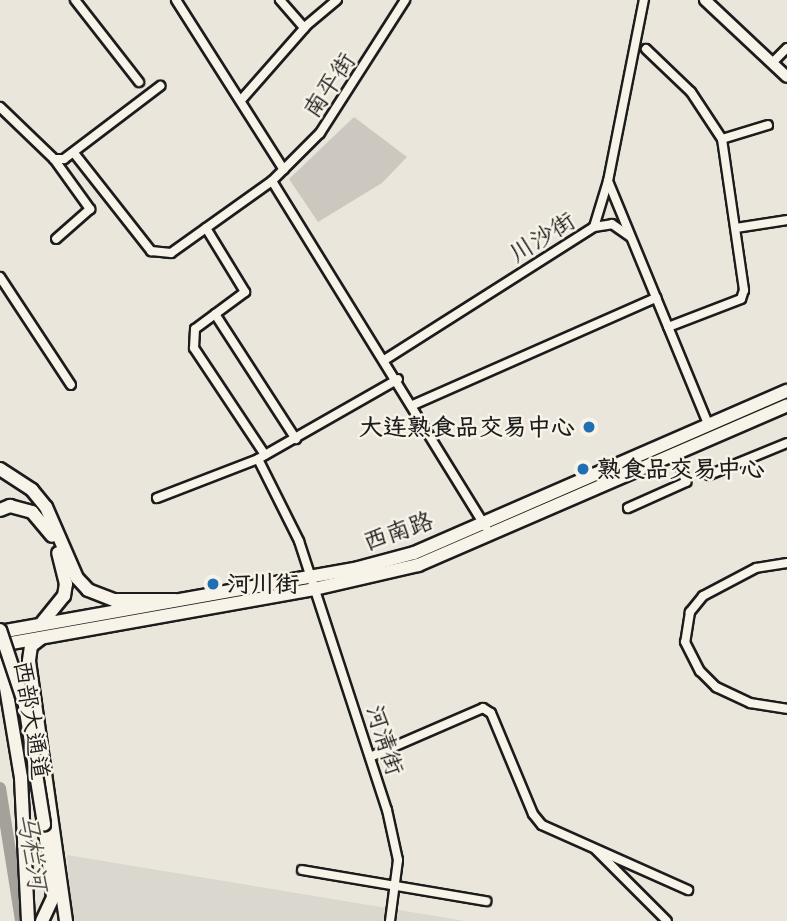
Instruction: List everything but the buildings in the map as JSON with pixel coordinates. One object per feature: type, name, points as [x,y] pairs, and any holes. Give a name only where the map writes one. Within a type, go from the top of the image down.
[{"type":"main road","name":"西南路","points":[[2,639],[40,639],[314,589],[418,565],[485,526],[708,424],[787,391]]},
{"type":"main road","name":"西南路","points":[[2,639],[41,624],[310,576],[414,552],[675,452],[787,405]]},
{"type":"main road","points":[[0,469],[32,490],[46,507],[77,578],[88,590],[114,600],[174,600]]},
{"type":"main road","points":[[0,510],[9,506],[32,512],[52,534],[66,584],[56,610],[41,624]]},
{"type":"main road","points":[[2,639],[34,744],[52,897],[43,921]]},
{"type":"main road","name":"西部大通道","points":[[2,639],[21,778],[28,921]]},
{"type":"main road","points":[[40,639],[31,646],[29,661],[66,921]]},
{"type":"main road","name":"西部大通道","points":[[0,698],[13,779],[20,921]]},
{"type":"street","points":[[75,0],[139,82]]},
{"type":"street","points":[[176,0],[242,99],[284,170]]},
{"type":"street","points":[[280,0],[304,28]]},
{"type":"street","points":[[242,99],[304,28],[337,0]]},
{"type":"street","name":"南平街","points":[[272,181],[338,112],[405,0]]},
{"type":"street","name":"川沙街","points":[[386,359],[594,227],[608,181],[644,0]]},
{"type":"street","points":[[705,0],[774,61],[787,77]]},
{"type":"street","points":[[774,61],[787,48]]},
{"type":"street","points":[[646,49],[691,92],[722,139],[744,290],[741,299],[668,327]]},
{"type":"street","points":[[54,159],[74,153],[160,86]]},
{"type":"street","points":[[0,107],[54,159],[90,209],[56,239]]},
{"type":"street","points":[[722,139],[768,125]]},
{"type":"street","points":[[74,153],[151,251],[171,253],[272,181],[386,359],[485,526]]},
{"type":"street","points":[[608,181],[708,424]]},
{"type":"street","points":[[736,228],[787,220]]},
{"type":"street","points":[[594,227],[612,224],[631,237]]},
{"type":"street","points":[[206,228],[245,292],[215,314],[296,439]]},
{"type":"street","points":[[0,278],[71,385]]},
{"type":"street","points":[[413,405],[656,298]]},
{"type":"street","name":"河清街","points":[[215,314],[195,329],[194,348],[262,457],[299,541],[393,831],[396,886],[390,921]]},
{"type":"street","points":[[158,498],[262,457],[398,379]]},
{"type":"street","points":[[709,475],[787,443]]},
{"type":"street","points":[[628,509],[686,482],[675,452]]},
{"type":"street","points":[[787,563],[756,568],[703,596],[690,612],[685,642],[701,671],[716,687],[750,703],[787,709]]},
{"type":"street","points":[[370,757],[483,708],[491,713],[533,814],[542,825],[688,890]]},
{"type":"street","points":[[594,847],[667,921]]},
{"type":"street","points":[[302,870],[486,901]]},
{"type":"shaded area","points":[[354,117],[407,157],[382,183],[318,222],[289,179]]},
{"type":"shaded area","points":[[67,855],[465,921],[72,921]]},
{"type":"waterway","name":"马栏河","points":[[0,788],[21,921]]},
{"type":"place","name":"大连熟食品交易中心","points":[[589,427]]},
{"type":"place","name":"熟食品交易中心","points":[[583,469]]},
{"type":"place","name":"河川街","points":[[213,584]]}]
